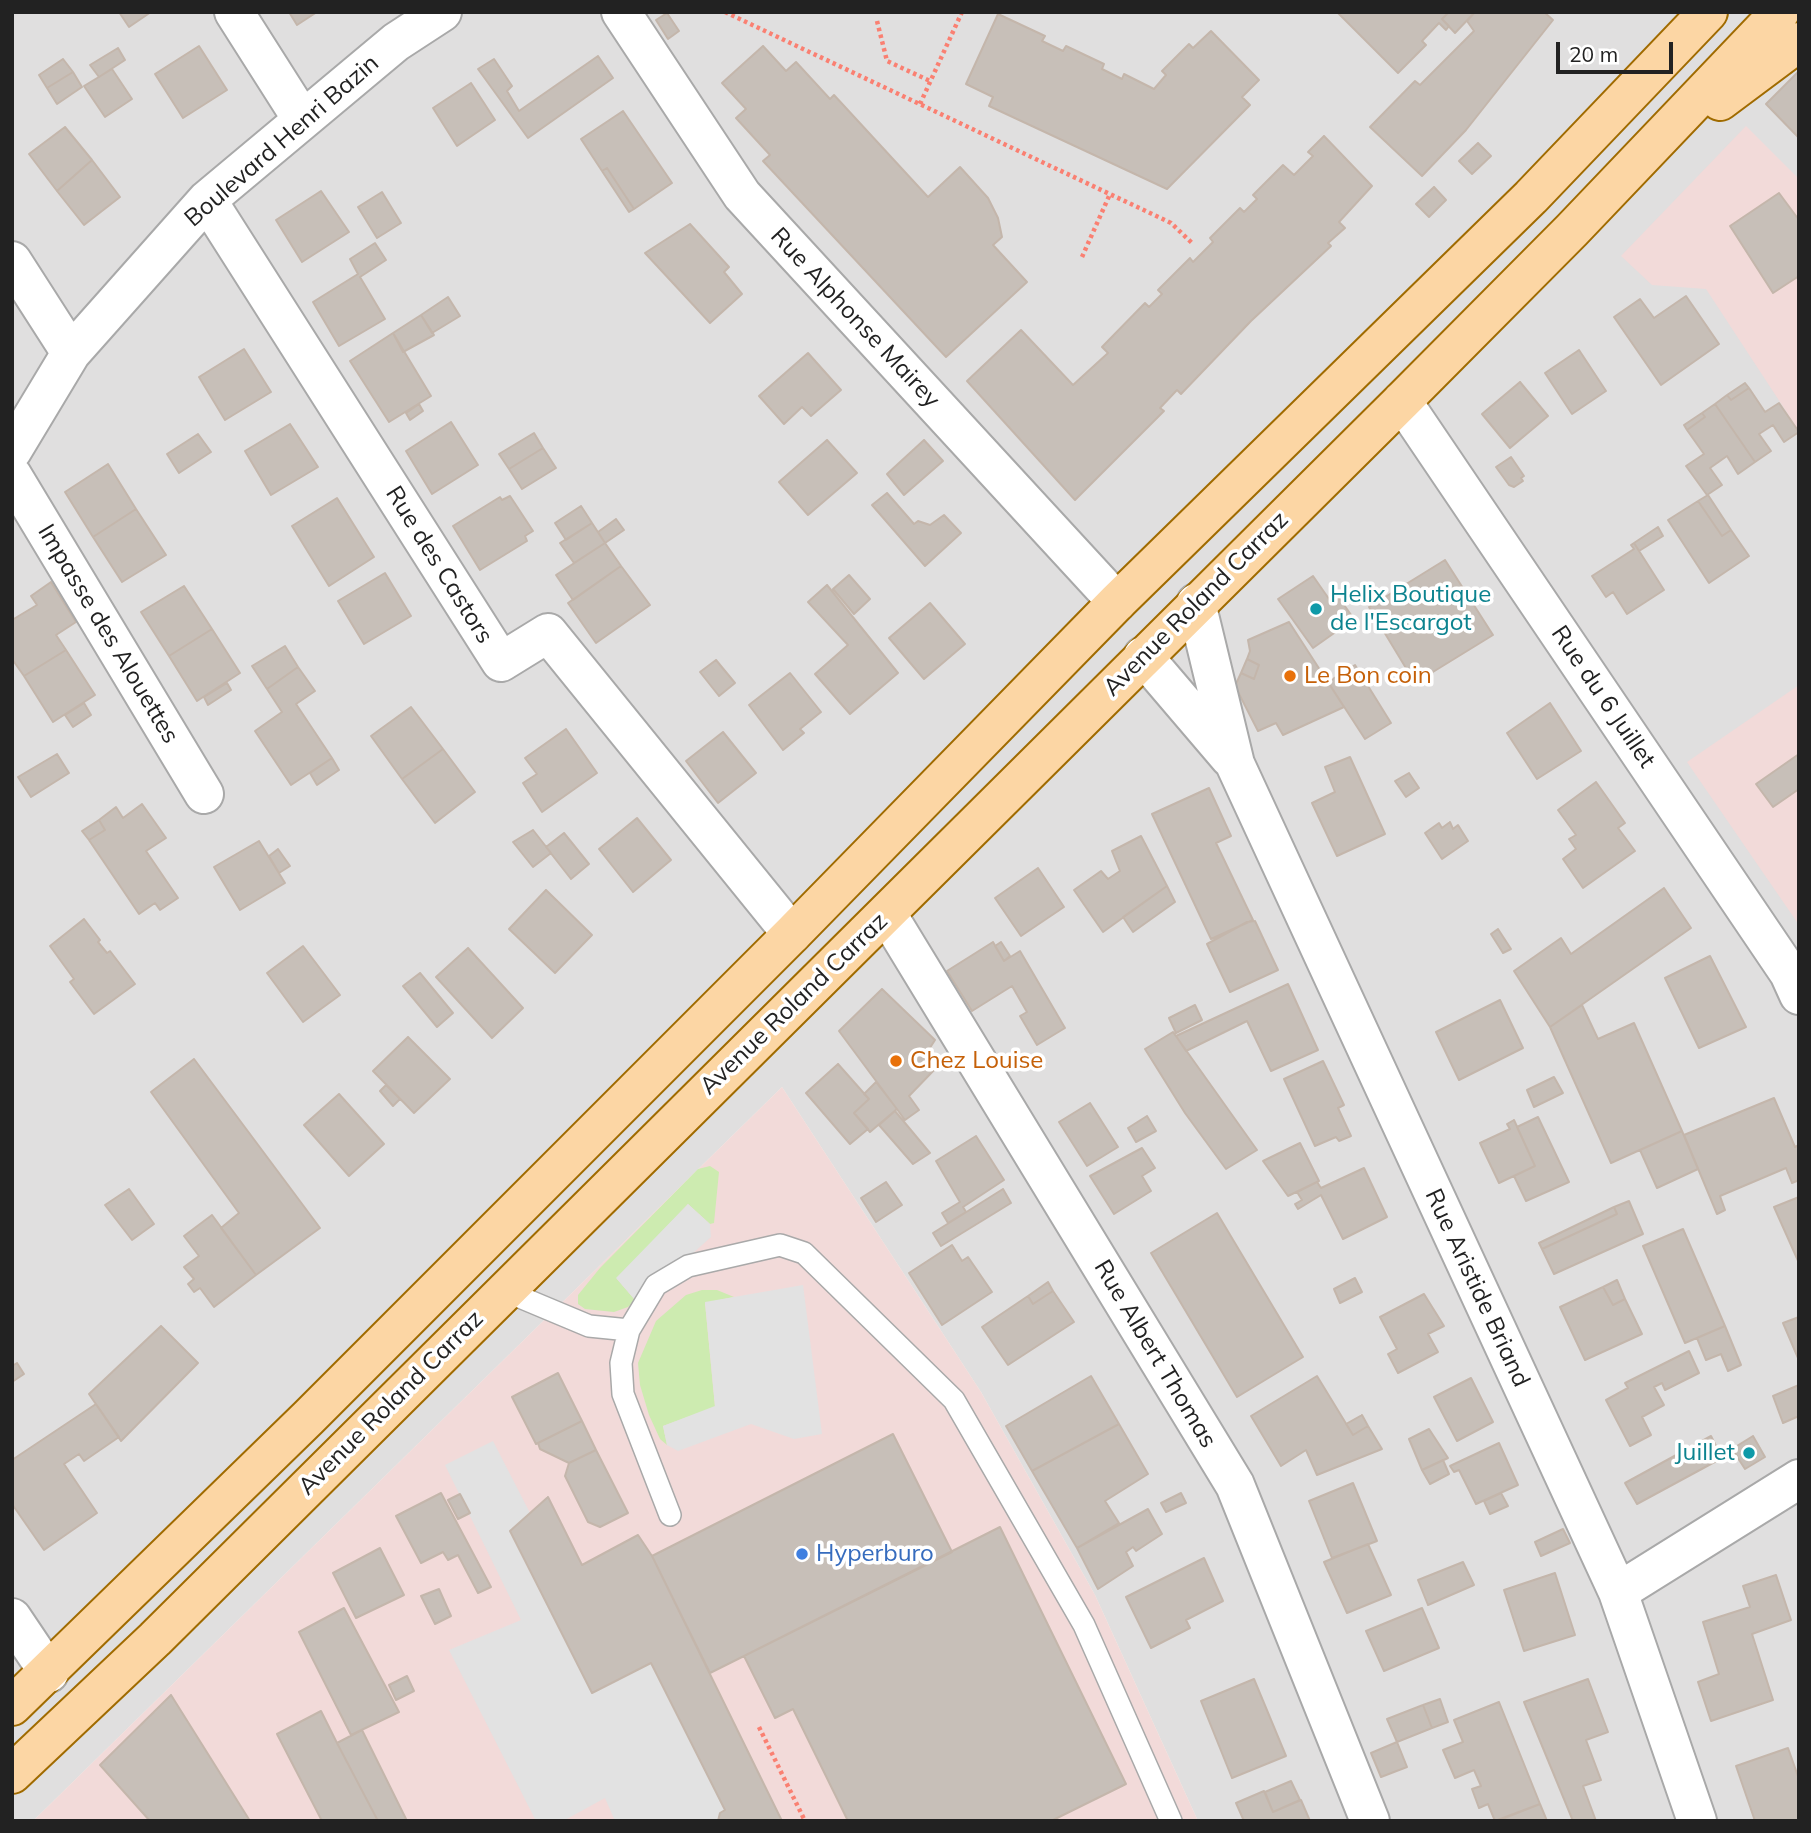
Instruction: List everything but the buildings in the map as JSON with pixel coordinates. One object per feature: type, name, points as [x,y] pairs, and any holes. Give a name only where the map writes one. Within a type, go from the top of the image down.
[{"type":"main road","name":"Avenue Roland Carraz","points":[[12,1706],[49,1673],[792,934],[1117,602],[1531,197],[1708,12]]},
{"type":"main road","points":[[1623,174],[1780,12]]},
{"type":"main road","points":[[1623,174],[1799,42]]},
{"type":"main road","name":"Avenue Roland Carraz","points":[[12,1774],[165,1629],[503,1290],[887,914],[1196,603],[1402,401],[1572,230],[1623,174]]},
{"type":"main road","points":[[1143,656],[1168,587],[1193,530]]},
{"type":"street","points":[[234,12],[302,119]]},
{"type":"street","name":"Boulevard Henri Bazin","points":[[12,451],[71,353],[207,200],[396,42],[442,12]]},
{"type":"street","name":"Rue Alphonse Mairey","points":[[621,12],[741,195],[1117,602]]},
{"type":"street","name":"Rue des Castors","points":[[207,200],[501,662],[548,633],[792,934]]},
{"type":"street","points":[[12,261],[71,353]]},
{"type":"street","name":"Rue du 6 Juillet","points":[[1402,401],[1790,973],[1799,995]]},
{"type":"street","name":"Impasse des Alouettes","points":[[12,475],[204,794]]},
{"type":"street","name":"Rue Aristide Briand","points":[[1196,603],[1235,764],[1618,1592],[1697,1821]]},
{"type":"street","name":"Rue Aristide Briand","points":[[1143,656],[1235,764]]},
{"type":"street","name":"Rue Albert Thomas","points":[[887,914],[1235,1485],[1370,1821]]},
{"type":"street","points":[[1618,1592],[1799,1479]]},
{"type":"street","points":[[12,1618],[49,1673]]},
{"type":"lane","points":[[670,1515],[623,1394],[621,1363],[629,1331],[656,1285],[688,1265],[780,1245],[804,1253],[954,1400],[1083,1625],[1171,1821]]},
{"type":"lane","points":[[503,1290],[589,1326],[629,1331]]},
{"type":"path","points":[[725,12],[1171,223],[1194,244]]},
{"type":"path","points":[[920,104],[962,12]]},
{"type":"path","points":[[877,21],[887,61],[930,82]]},
{"type":"path","points":[[1082,257],[1110,194]]},
{"type":"path","points":[[759,1727],[805,1821]]},
{"type":"shaded area","points":[[12,12],[1799,12],[1799,1821],[1198,1821],[1095,1595],[981,1392],[782,1087],[33,1821],[12,1821]]},
{"type":"shaded area","points":[[1746,126],[1799,179],[1799,431],[1706,289],[1652,285],[1621,256]]},
{"type":"shaded area","points":[[1799,685],[1799,925],[1687,762]]},
{"type":"shaded area","points":[[782,1087],[981,1392],[1095,1595],[1198,1821],[33,1821]]},
{"type":"shaded area","points":[[688,1204],[710,1224],[711,1237],[642,1299],[635,1300],[616,1278]]},
{"type":"shaded area","points":[[803,1285],[822,1434],[794,1439],[751,1424],[678,1451],[667,1445],[663,1426],[715,1406],[705,1302]]},
{"type":"shaded area","points":[[493,1441],[530,1513],[510,1531],[592,1693],[651,1663],[725,1810],[720,1813],[718,1821],[615,1821],[605,1798],[563,1821],[536,1821],[449,1650],[521,1620],[445,1465]]},
{"type":"green space","points":[[710,1166],[719,1172],[714,1223],[710,1224],[688,1204],[617,1279],[635,1300],[628,1307],[614,1312],[585,1309],[578,1304],[578,1295],[600,1268],[698,1169]]},
{"type":"green space","points":[[702,1290],[717,1290],[734,1297],[705,1303],[715,1407],[663,1426],[667,1445],[660,1439],[649,1415],[640,1385],[638,1363],[656,1321],[686,1295]]},
{"type":"place","name":"Helix Boutique de l'Escargot","points":[[1316,609]]},
{"type":"place","name":"Le Bon coin","points":[[1290,676]]},
{"type":"place","name":"Chez Louise","points":[[896,1061]]},
{"type":"place","name":"Juillet","points":[[1749,1453]]},
{"type":"place","name":"Hyperburo","points":[[802,1554]]}]
